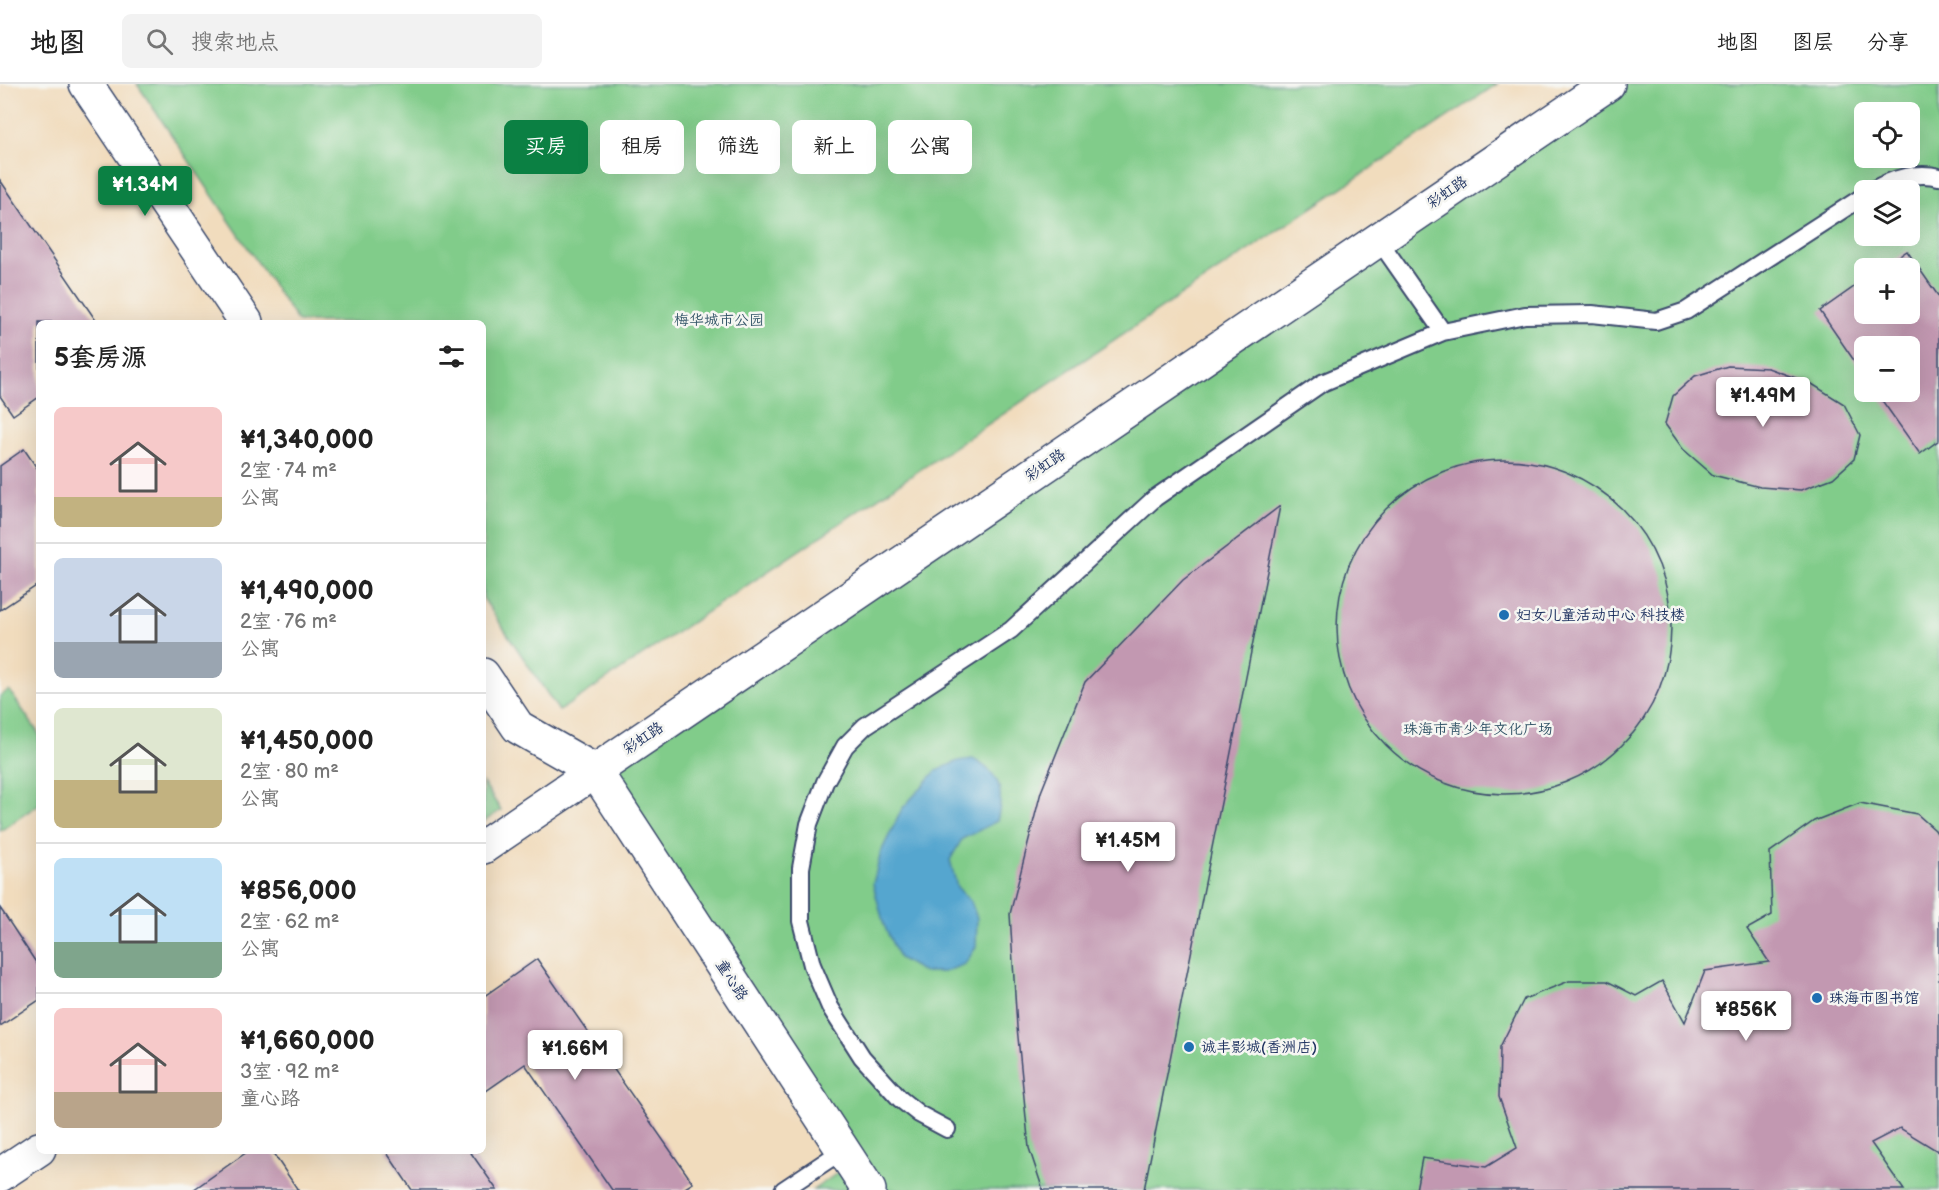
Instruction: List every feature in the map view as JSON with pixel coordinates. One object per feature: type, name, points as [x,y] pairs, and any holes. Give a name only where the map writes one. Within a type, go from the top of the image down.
[{"type":"street","points":[[86,84],[245,320]]},
{"type":"street","name":"彩虹路","points":[[486,845],[1608,84]]},
{"type":"street","points":[[486,679],[518,727],[595,771]]},
{"type":"street","name":"童心路","points":[[595,771],[869,1190]]},
{"type":"street","points":[[0,1175],[36,1151]]},
{"type":"lane","points":[[1895,180],[1907,176],[1939,177]]},
{"type":"lane","points":[[947,1129],[919,1114],[900,1099],[862,1057],[830,1006],[812,965],[801,921],[801,868],[809,824],[825,782],[845,746],[865,726],[1011,630],[1155,498],[1322,383],[1443,332],[1526,315],[1592,314],[1656,321],[1686,311],[1854,202]]},
{"type":"lane","points":[[1378,239],[1443,332]]},
{"type":"lane","points":[[783,1190],[843,1150]]},
{"type":"green space","name":"梅华城市公园","points":[[137,84],[1497,84],[559,711],[486,602],[486,320],[297,320]]},
{"type":"green space","name":"珠海市青少年文化广场","points":[[1610,84],[1939,84],[1939,1190],[870,1190],[596,771]]},
{"type":"green space","points":[[9,690],[36,730],[36,806],[0,831],[0,696]]},
{"type":"green space","points":[[486,788],[501,810],[486,820]]},
{"type":"green space","points":[[839,1172],[851,1190],[813,1190]]},
{"type":"water","points":[[973,759],[990,771],[1000,792],[997,821],[962,839],[950,860],[957,887],[971,902],[977,918],[976,947],[965,964],[944,972],[923,972],[899,958],[884,925],[873,884],[881,852],[902,809],[936,771],[958,761]]},
{"type":"building","points":[[0,180],[96,320],[36,320],[36,399],[13,415],[0,396]]},
{"type":"building","points":[[1907,251],[1912,258],[1897,258]]},
{"type":"building","points":[[1920,270],[1939,297],[1939,440],[1920,454],[1883,402],[1920,402],[1920,336],[1854,336],[1854,360],[1820,311],[1854,287],[1854,324],[1920,324]]},
{"type":"building","points":[[1728,366],[1768,368],[1812,384],[1844,404],[1860,435],[1854,459],[1833,478],[1801,490],[1760,487],[1713,475],[1683,449],[1665,424],[1673,396],[1695,376]]},
{"type":"building","points":[[24,449],[36,467],[36,586],[0,610],[0,466]]},
{"type":"building","name":"妇女儿童活动中心 科技楼","points":[[1488,460],[1520,460],[1553,467],[1583,479],[1610,498],[1633,521],[1652,548],[1659,563],[1668,594],[1671,627],[1668,660],[1652,706],[1633,733],[1610,756],[1583,775],[1553,787],[1520,794],[1488,794],[1455,787],[1425,775],[1398,756],[1375,733],[1356,706],[1344,676],[1337,643],[1337,611],[1344,578],[1356,548],[1375,521],[1398,498],[1425,479],[1455,467]]},
{"type":"building","points":[[1280,506],[1144,1190],[1043,1190],[1029,1148],[1017,1027],[1010,914],[1041,792],[1085,682],[1183,580]]},
{"type":"building","name":"珠海市图书馆","points":[[1860,803],[1917,814],[1939,836],[1939,1152],[1900,1128],[1871,1143],[1904,1190],[1416,1190],[1422,1158],[1486,1167],[1517,1148],[1499,1097],[1500,1047],[1524,999],[1569,981],[1607,981],[1636,996],[1662,981],[1685,1022],[1705,971],[1769,962],[1747,929],[1772,915],[1770,852],[1814,821]]},
{"type":"building","points":[[0,908],[36,962],[36,1002],[0,1026]]},
{"type":"building","points":[[537,959],[693,1183],[682,1190],[612,1190],[525,1064],[486,1091],[486,995]]},
{"type":"building","points":[[244,1154],[274,1154],[298,1190],[193,1190]]},
{"type":"building","points":[[388,1154],[472,1154],[497,1190],[412,1190]]},
{"type":"place","name":"妇女儿童活动中心 科技楼","points":[[1504,615]]},
{"type":"place","name":"珠海市图书馆","points":[[1817,998]]},
{"type":"place","name":"诚丰影城(香洲店)","points":[[1189,1047]]}]
